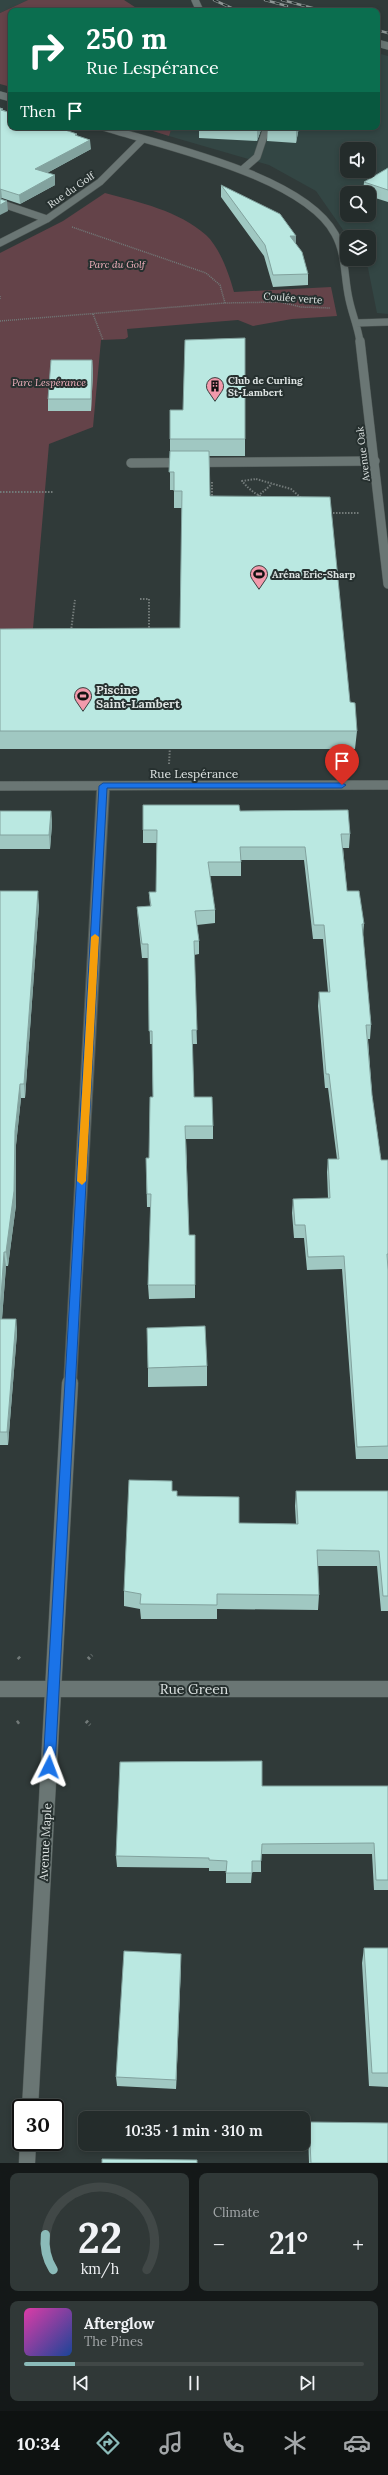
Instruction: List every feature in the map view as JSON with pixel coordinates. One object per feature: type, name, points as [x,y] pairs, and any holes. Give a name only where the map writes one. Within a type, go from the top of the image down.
[{"type":"street","name":"Avenue Oak","points":[[113,130],[242,170],[285,189],[313,208],[329,225],[341,248],[349,301],[356,323],[375,461],[388,584]]},
{"type":"street","points":[[242,170],[255,162],[259,156],[266,130]]},
{"type":"street","name":"Rue du Golf","points":[[0,243],[46,219],[100,182],[143,139]]},
{"type":"street","points":[[0,203],[46,219]]},
{"type":"street","points":[[356,323],[388,322]]},
{"type":"street","points":[[131,463],[314,463],[375,461]]},
{"type":"street","name":"Rue Lespérance","points":[[0,786],[388,785]]},
{"type":"street","name":"Avenue Maple","points":[[31,2099],[103,786]]},
{"type":"street","name":"Rue Green","points":[[0,1689],[388,1689]]},
{"type":"street","points":[[27,2163],[28,2151]]},
{"type":"path","points":[[68,225],[206,273],[220,285],[225,303]]},
{"type":"path","name":"Coulée verte","points":[[0,321],[225,303],[280,302],[301,307],[335,308]]},
{"type":"path","points":[[93,314],[103,340]]},
{"type":"path","points":[[212,481],[212,505]]},
{"type":"path","points":[[242,481],[275,481],[298,493],[307,503],[283,503],[258,496],[242,481]]},
{"type":"path","points":[[254,501],[275,481]]},
{"type":"path","points":[[0,492],[53,492]]},
{"type":"path","points":[[325,513],[363,513]]},
{"type":"path","points":[[140,599],[149,599],[149,635]]},
{"type":"path","points":[[71,635],[75,600]]},
{"type":"path","points":[[169,766],[170,738]]},
{"type":"path","points":[[88,1659],[92,1655]]},
{"type":"path","points":[[18,1657],[21,1660]]},
{"type":"path","points":[[17,1723],[21,1720]]},
{"type":"path","points":[[86,1721],[90,1725]]},
{"type":"shaded area","points":[[0,0],[28,0],[8,8],[0,13]]},
{"type":"shaded area","points":[[380,54],[388,56],[388,314],[377,313],[367,266],[376,266],[376,230],[343,230],[316,191],[269,165],[169,136],[171,130],[380,130]]},
{"type":"green space","points":[[28,0],[124,0],[136,8],[11,8]]},
{"type":"green space","points":[[8,9],[8,86],[0,84],[0,13]]},
{"type":"green space","points":[[150,130],[171,130],[169,136]]},
{"type":"green space","points":[[105,193],[158,208],[184,220],[206,235],[220,254],[227,269],[234,292],[331,287],[337,316],[292,319],[253,326],[238,320],[127,329],[128,337],[125,339],[101,340],[93,427],[49,444],[32,640],[0,641],[0,253],[63,221]]},
{"type":"building","points":[[0,108],[3,109],[1,110],[8,112],[8,130],[65,130],[90,140],[35,169],[55,175],[19,195],[0,189]]},
{"type":"building","points":[[388,168],[388,190],[364,182],[371,178],[376,178],[376,175]]},
{"type":"building","points":[[221,185],[280,214],[296,236],[290,236],[302,252],[308,274],[273,275],[265,245]]},
{"type":"building","points":[[0,199],[7,201],[0,205]]},
{"type":"building","name":"Club de Curling St-Lambert","points":[[245,338],[245,439],[170,439],[170,410],[183,410],[185,340]]},
{"type":"building","points":[[51,360],[92,360],[91,399],[48,399]]},
{"type":"building","points":[[170,451],[209,451],[210,496],[330,497],[350,702],[355,703],[357,731],[0,731],[0,629],[180,628],[182,491],[174,491],[174,472],[169,472]]},
{"type":"building","points":[[143,805],[239,805],[240,811],[348,810],[350,834],[341,834],[347,891],[359,891],[364,924],[362,924],[371,1025],[366,1025],[372,1095],[381,1160],[388,1160],[388,1446],[357,1447],[344,1256],[308,1257],[305,1225],[295,1225],[293,1199],[330,1198],[328,1159],[339,1159],[329,1074],[326,1074],[319,992],[330,992],[324,925],[314,925],[305,847],[240,847],[241,862],[208,862],[215,910],[195,911],[199,941],[194,941],[197,1030],[192,1030],[194,1097],[212,1097],[213,1126],[185,1126],[189,1235],[195,1235],[195,1285],[148,1285],[151,1194],[147,1194],[146,1158],[149,1158],[150,1097],[153,1097],[152,1031],[149,1031],[148,944],[142,944],[137,907],[151,906],[149,892],[156,892],[157,830],[143,830]]},
{"type":"building","points":[[0,811],[51,811],[49,835],[0,835]]},
{"type":"building","points":[[0,891],[38,891],[24,1084],[20,1084],[15,1131],[14,1191],[6,1252],[4,1252],[0,1311]]},
{"type":"building","points":[[0,1319],[16,1319],[7,1432],[0,1432]]},
{"type":"building","points":[[205,1326],[207,1366],[148,1368],[147,1328]]},
{"type":"building","points":[[129,1480],[172,1481],[172,1491],[177,1491],[177,1496],[239,1497],[239,1523],[298,1524],[296,1491],[388,1491],[388,1596],[383,1596],[379,1551],[317,1550],[319,1595],[217,1594],[217,1605],[140,1604],[141,1594],[124,1591]]},
{"type":"building","points":[[262,1761],[262,1786],[388,1786],[388,1880],[376,1880],[374,1843],[262,1844],[261,1861],[252,1861],[252,1873],[226,1873],[227,1861],[209,1860],[209,1858],[116,1856],[120,1762]]},
{"type":"building","points":[[364,1948],[388,1948],[388,2073],[372,2073]]},
{"type":"building","points":[[124,1951],[181,1954],[176,2080],[116,2077]]},
{"type":"building","points":[[310,2122],[388,2123],[388,2163],[311,2163]]},
{"type":"building","points":[[102,2159],[197,2160],[197,2163],[102,2163]]},
{"type":"railway","points":[[214,0],[231,8]]},
{"type":"railway","points":[[265,0],[287,6]]},
{"type":"railway","points":[[282,0],[313,8]]},
{"type":"railway","points":[[380,31],[388,33]]},
{"type":"slow traffic","points":[[82,1181],[95,937]]},
{"type":"place","name":"Club de Curling St-Lambert","points":[[215,401]]},
{"type":"place","name":"Aréna Eric-Sharp","points":[[259,589]]},
{"type":"place","name":"Piscine Saint-Lambert","points":[[83,711]]},
{"type":"route","points":[[49,1767],[103,786],[342,785]]},
{"type":"park label","name":"Parc du Golf","points":[[117,264]]},
{"type":"park label","name":"Parc Lespérance","points":[[49,382]]}]
